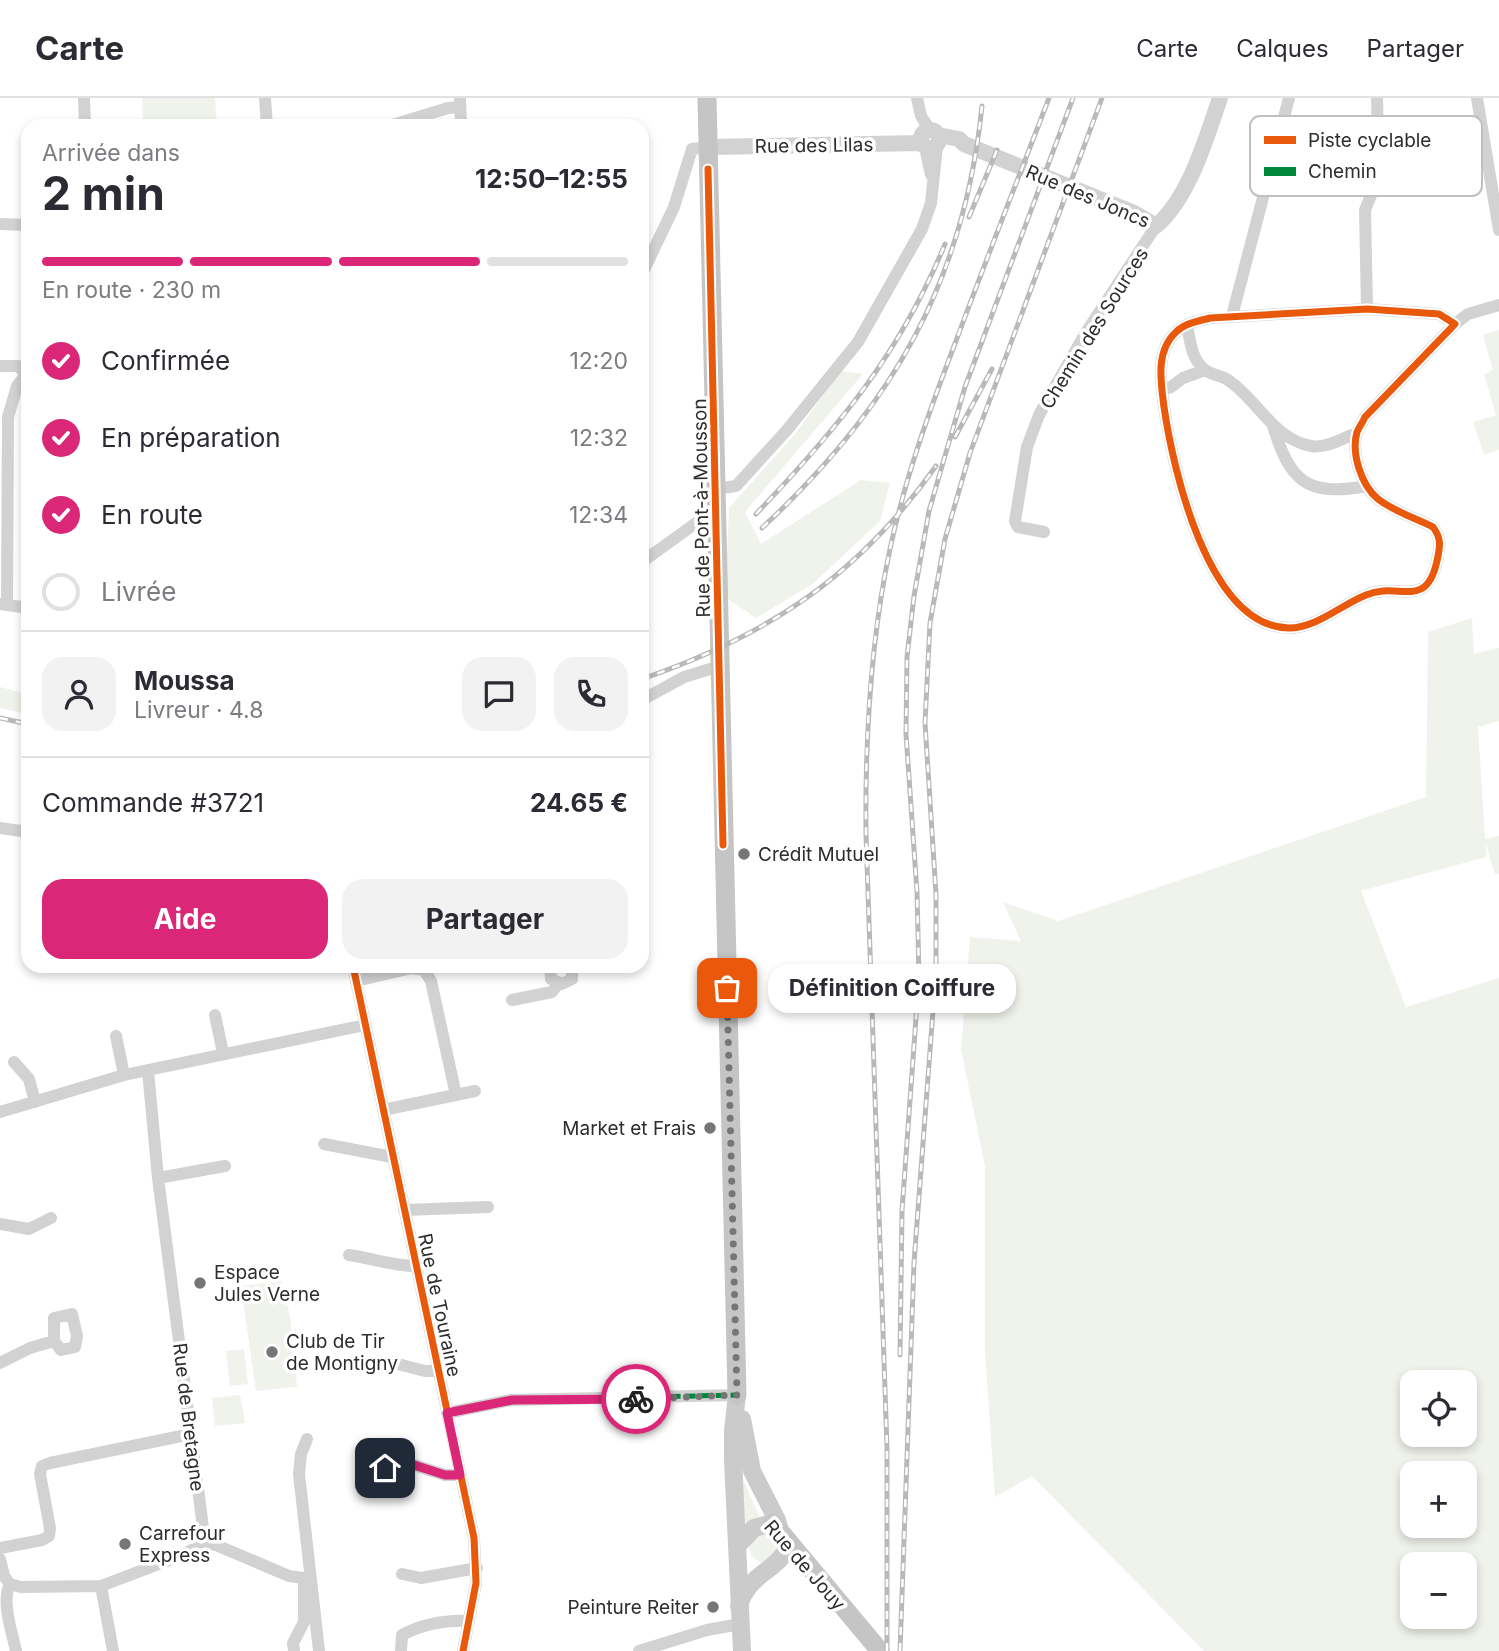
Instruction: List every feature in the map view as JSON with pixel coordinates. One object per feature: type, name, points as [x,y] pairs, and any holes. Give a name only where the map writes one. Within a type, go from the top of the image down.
[{"type":"main road","name":"Rue de Pont-à-Mousson","points":[[707,98],[723,845]]},
{"type":"main road","name":"Rue de Jouy","points":[[723,845],[737,1395],[733,1430],[742,1651]]},
{"type":"main road","points":[[737,1395],[752,1471],[777,1520],[781,1534],[784,1557],[773,1571]]},
{"type":"main road","name":"Rue de Jouy","points":[[733,1430],[747,1485],[763,1519],[781,1534],[880,1651]]},
{"type":"main road","points":[[773,1571],[752,1564],[737,1546],[754,1528],[781,1534]]},
{"type":"main road","points":[[740,1611],[753,1580],[773,1571],[797,1566],[836,1599]]},
{"type":"street","points":[[83,98],[84,119]]},
{"type":"street","points":[[265,98],[266,119]]},
{"type":"street","points":[[716,489],[736,486],[787,430],[858,342],[922,229],[932,203],[932,141],[921,116],[917,98]]},
{"type":"street","name":"Rue des Joncs","points":[[932,141],[960,139],[964,144],[1134,213],[1156,226],[1175,205],[1200,153],[1220,98]]},
{"type":"street","points":[[1284,116],[1289,98]]},
{"type":"street","points":[[1377,98],[1378,116]]},
{"type":"street","points":[[1477,98],[1480,116]]},
{"type":"street","points":[[410,119],[460,103]]},
{"type":"street","points":[[1482,128],[1499,230]]},
{"type":"street","name":"Rue des Lilas","points":[[708,147],[932,141]]},
{"type":"street","points":[[649,259],[674,207],[692,149],[708,147]]},
{"type":"street","points":[[1231,316],[1263,196]]},
{"type":"street","points":[[1367,309],[1365,210],[1371,196]]},
{"type":"street","points":[[0,224],[21,225]]},
{"type":"street","name":"Chemin des Sources","points":[[1044,532],[1018,527],[1015,521],[1027,447],[1033,429],[1085,334],[1156,226]]},
{"type":"street","points":[[1455,324],[1439,314],[1367,309],[1210,318],[1175,332],[1167,345],[1160,372],[1170,448],[1184,501],[1204,552],[1235,600],[1258,618],[1272,626],[1304,626],[1369,593],[1420,590],[1429,585],[1441,545],[1439,534],[1433,527],[1378,499],[1367,486],[1361,474],[1356,451],[1357,433],[1365,417],[1455,324],[1468,314],[1499,305]]},
{"type":"street","points":[[1187,325],[1195,357],[1205,370],[1227,379],[1252,401],[1273,426],[1289,466],[1300,481],[1314,487],[1327,488],[1367,486]]},
{"type":"street","points":[[0,366],[21,368]]},
{"type":"street","points":[[1162,390],[1205,370]]},
{"type":"street","points":[[4,604],[8,417],[21,381]]},
{"type":"street","points":[[1273,426],[1314,447],[1331,444],[1357,433]]},
{"type":"street","points":[[649,557],[696,523],[717,519]]},
{"type":"street","points":[[649,696],[672,682],[720,666]]},
{"type":"street","points":[[0,828],[21,831]]},
{"type":"street","name":"Rue de Touraine","points":[[354,973],[474,1538],[477,1568],[463,1651]]},
{"type":"street","points":[[356,981],[390,973]]},
{"type":"street","points":[[426,973],[431,981],[456,1095]]},
{"type":"street","points":[[549,973],[558,984],[565,984],[572,978],[572,973]]},
{"type":"street","points":[[512,1000],[552,992],[558,984]]},
{"type":"street","points":[[215,1015],[223,1054]]},
{"type":"street","points":[[0,1112],[124,1075],[365,1025]]},
{"type":"street","points":[[116,1036],[124,1075]]},
{"type":"street","points":[[14,1062],[29,1079],[35,1102]]},
{"type":"street","name":"Rue de Bretagne","points":[[148,1071],[158,1178],[205,1543]]},
{"type":"street","points":[[383,1110],[475,1091]]},
{"type":"street","points":[[324,1144],[392,1157]]},
{"type":"street","points":[[158,1178],[225,1166]]},
{"type":"street","name":"Rue de Touraine","points":[[404,1210],[488,1207]]},
{"type":"street","points":[[0,1224],[29,1229],[51,1218]]},
{"type":"street","name":"Rue de Touraine","points":[[349,1255],[401,1266],[415,1266]]},
{"type":"street","points":[[0,1363],[30,1348],[54,1341]]},
{"type":"street","name":"Rue de Touraine","points":[[363,1364],[390,1362],[425,1371],[438,1371]]},
{"type":"street","points":[[447,1413],[512,1400],[737,1395]]},
{"type":"street","points":[[0,1548],[43,1540],[49,1536],[50,1528],[40,1474],[43,1466],[191,1434]]},
{"type":"street","points":[[307,1439],[301,1454],[299,1474],[310,1619],[319,1651]]},
{"type":"street","points":[[385,1468],[411,1464],[445,1475],[460,1475]]},
{"type":"street","points":[[0,1559],[4,1576],[10,1584],[21,1587],[101,1586],[180,1556],[205,1543],[307,1580]]},
{"type":"street","points":[[402,1574],[421,1578],[477,1568]]},
{"type":"street","points":[[10,1584],[6,1625],[16,1651]]},
{"type":"street","points":[[101,1586],[113,1651]]},
{"type":"street","points":[[639,1651],[707,1630],[740,1611]]},
{"type":"street","points":[[294,1651],[293,1643],[310,1619]]},
{"type":"street","points":[[401,1651],[402,1636],[418,1627],[452,1620],[469,1621]]},
{"type":"shaded area","points":[[142,98],[215,98],[216,119],[143,119]]},
{"type":"shaded area","points":[[1499,330],[1499,450],[1484,455],[1473,422],[1496,415],[1484,374],[1493,370],[1483,335]]},
{"type":"shaded area","points":[[841,371],[863,374],[745,512],[761,544],[861,480],[890,483],[880,521],[814,583],[756,618],[725,597],[729,508],[795,434]]},
{"type":"shaded area","points":[[1472,618],[1474,654],[1499,648],[1499,721],[1478,727],[1485,839],[1499,836],[1499,874],[1495,875],[1486,844],[1486,857],[1361,891],[1406,1007],[1499,978],[1499,1651],[1204,1651],[1032,1476],[995,1497],[985,1352],[985,1166],[961,1050],[970,937],[1021,941],[1003,902],[1058,921],[1426,797],[1428,632]]},
{"type":"shaded area","points":[[0,687],[21,692],[21,712],[0,708]]},
{"type":"shaded area","name":"Club de Tir de Montigny","points":[[281,1281],[290,1316],[297,1387],[256,1391],[241,1286]]},
{"type":"shaded area","points":[[244,1349],[248,1384],[230,1386],[226,1351]]},
{"type":"shaded area","points":[[240,1395],[245,1423],[215,1426],[212,1398]]},
{"type":"shaded area","points":[[738,1468],[761,1520],[740,1536]]},
{"type":"shaded area","points":[[769,1531],[782,1548],[762,1564],[751,1555],[749,1547],[751,1539]]},
{"type":"railway","points":[[887,1651],[887,1448],[866,834],[868,726],[873,655],[890,549],[911,470],[946,367],[1049,98]]},
{"type":"railway","points":[[900,1355],[902,1211],[919,976],[917,892],[906,734],[907,657],[914,596],[929,511],[965,387],[1073,98]]},
{"type":"railway","points":[[900,1651],[914,1263],[936,971],[936,894],[925,723],[930,623],[945,539],[970,453],[1102,98]]},
{"type":"railway","points":[[762,528],[808,483],[848,436],[884,388],[914,338],[938,286],[958,230],[973,170],[982,106]]},
{"type":"railway","points":[[969,217],[997,150]]},
{"type":"railway","points":[[756,514],[840,420],[864,388],[908,321],[945,244]]},
{"type":"railway","points":[[955,437],[992,369]]},
{"type":"railway","points":[[649,676],[731,643],[807,597],[875,540],[936,466]]},
{"type":"railway","points":[[0,718],[21,722]]},
{"type":"marked path","points":[[447,1413],[511,1400],[737,1395]]},
{"type":"cycle path","points":[[708,169],[723,845]]},
{"type":"cycle path","points":[[1367,309],[1439,314],[1455,324],[1365,417],[1355,440],[1359,468],[1372,493],[1390,507],[1433,527],[1436,531],[1439,547],[1432,576],[1426,585],[1418,590],[1366,595],[1319,620],[1299,627],[1289,628],[1261,621],[1237,602],[1216,574],[1186,504],[1164,407],[1161,368],[1165,348],[1180,329],[1210,318],[1367,309]]},
{"type":"cycle path","points":[[354,973],[474,1538],[476,1583],[463,1651]]},
{"type":"way so far","points":[[636,1399],[737,1395],[727,988]]},
{"type":"place","name":"Crédit Mutuel","points":[[744,854]]},
{"type":"place","name":"Définition Coiffure","points":[[727,988]]},
{"type":"place","name":"Market et Frais","points":[[710,1128]]},
{"type":"place","name":"Espace Jules Verne","points":[[200,1283]]},
{"type":"place","name":"Club de Tir de Montigny","points":[[272,1352]]},
{"type":"place","name":"Carrefour Express","points":[[125,1544]]},
{"type":"place","name":"Peinture Reiter","points":[[713,1607]]},
{"type":"route","points":[[385,1468],[411,1464],[445,1475],[460,1475],[447,1413],[512,1400],[636,1399]]}]
